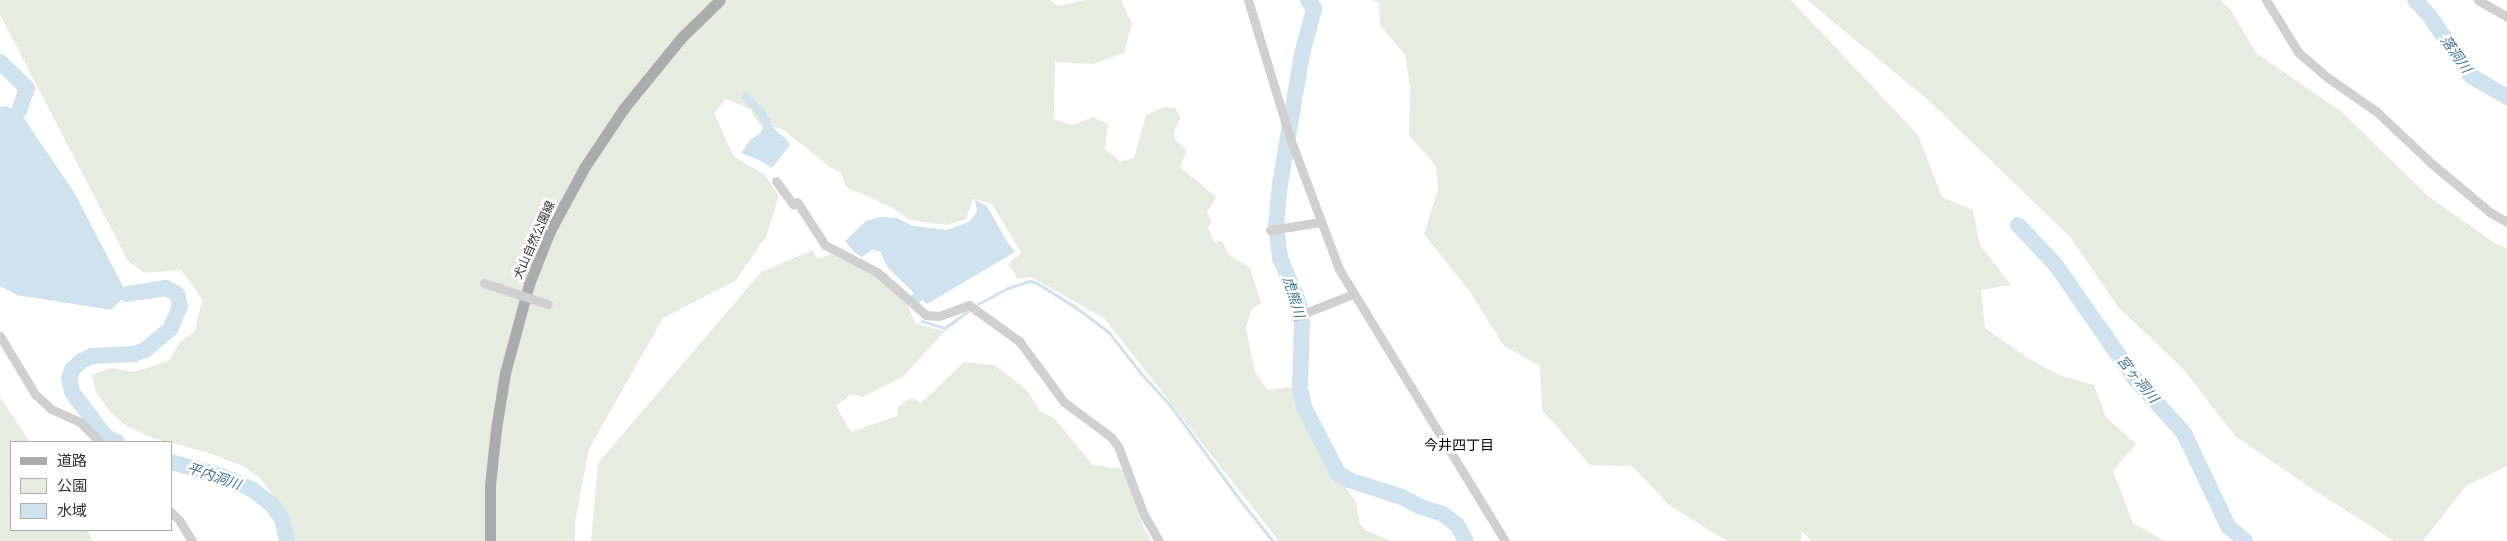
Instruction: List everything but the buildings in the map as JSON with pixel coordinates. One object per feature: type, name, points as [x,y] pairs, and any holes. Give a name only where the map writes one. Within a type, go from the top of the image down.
[{"type":"main road","name":"犬山自然公園線","points":[[490,541],[490,485],[505,373],[529,284],[550,231],[584,168],[624,108],[681,38],[720,0]]},
{"type":"street","points":[[1248,0],[1289,134],[1339,269],[1505,541]]},
{"type":"street","points":[[2266,0],[2298,52],[2327,77],[2377,112],[2431,163],[2492,213],[2507,222]]},
{"type":"street","points":[[2478,0],[2507,17]]},
{"type":"street","points":[[776,181],[793,204],[797,202],[806,219],[825,245],[878,272],[926,315],[939,316],[969,305],[1018,340],[1064,402],[1111,437],[1118,446],[1144,515],[1159,541]]},
{"type":"street","points":[[1270,230],[1320,222]]},
{"type":"street","points":[[484,283],[548,304]]},
{"type":"street","points":[[1295,317],[1353,294]]},
{"type":"street","points":[[0,336],[35,394],[51,409],[80,422],[99,441]]},
{"type":"street","points":[[172,513],[179,520],[192,541]]},
{"type":"green space","points":[[0,0],[1050,0],[1058,6],[1086,0],[1121,0],[1132,24],[1124,53],[1093,64],[1055,62],[1054,119],[1072,125],[1093,117],[1108,124],[1105,149],[1120,161],[1134,158],[1146,115],[1163,107],[1175,108],[1181,118],[1174,131],[1174,138],[1187,151],[1180,167],[1216,197],[1207,212],[1212,221],[1208,228],[1214,242],[1222,241],[1229,255],[1250,268],[1261,303],[1251,310],[1246,328],[1255,372],[1268,390],[1297,386],[1301,407],[1329,464],[1356,502],[1360,523],[1365,530],[1391,541],[1279,541],[1104,318],[1031,277],[1018,279],[1008,264],[1021,253],[992,204],[973,199],[966,219],[946,225],[910,220],[891,207],[846,187],[841,173],[830,167],[782,129],[759,124],[750,109],[726,99],[714,113],[734,157],[764,174],[779,196],[766,237],[735,281],[663,318],[589,449],[575,522],[575,541],[293,541],[290,518],[260,478],[243,466],[206,452],[172,443],[172,441],[153,438],[126,426],[110,412],[96,392],[92,375],[111,368],[134,372],[168,361],[181,341],[195,332],[202,299],[181,270],[144,273],[128,261],[0,15]]},
{"type":"green space","points":[[1371,0],[1791,0],[1918,135],[1942,197],[1973,210],[1980,245],[2011,285],[1981,290],[1985,328],[2028,358],[2059,375],[2094,385],[2106,417],[2136,444],[2113,471],[2133,523],[2165,541],[1812,541],[1801,531],[1801,541],[1727,541],[1669,505],[1632,466],[1590,465],[1542,410],[1540,366],[1504,346],[1470,292],[1424,234],[1438,189],[1436,166],[1409,135],[1410,88],[1405,55],[1380,25],[1379,3]]},
{"type":"green space","points":[[1807,0],[2220,0],[2230,9],[2256,53],[2342,112],[2428,196],[2496,244],[2507,248],[2507,466],[2466,486],[2423,541],[2394,541],[2317,492],[2235,436],[2183,369],[2118,307],[2071,238],[1928,100]]},
{"type":"green space","points":[[812,250],[817,259],[831,254],[874,274],[906,301],[916,324],[945,331],[903,377],[863,397],[852,394],[836,406],[851,432],[897,416],[898,406],[912,398],[921,403],[964,362],[994,365],[1027,390],[1040,411],[1054,418],[1093,465],[1123,469],[1144,529],[1152,541],[591,541],[598,463],[761,272]]},
{"type":"green space","points":[[0,397],[29,441],[10,441],[10,531],[88,531],[93,541],[0,541]]},
{"type":"water","points":[[745,91],[765,110],[774,129],[790,145],[772,168],[759,160],[741,153],[750,140],[759,134],[763,128],[758,115],[741,98]]},
{"type":"water","points":[[6,106],[19,111],[74,192],[127,294],[111,310],[17,295],[0,286],[0,107]]},
{"type":"water","points":[[975,200],[987,206],[1015,252],[927,304],[922,300],[917,305],[910,297],[914,293],[888,268],[880,251],[872,250],[862,257],[855,253],[845,241],[866,221],[880,217],[897,218],[913,226],[947,230],[969,222],[977,212]]},
{"type":"waterway","name":"虎熊川","points":[[1308,0],[1314,9],[1302,54],[1280,184],[1276,225],[1280,258],[1299,303],[1302,322],[1300,388],[1305,409],[1338,473],[1349,480],[1402,497],[1421,507],[1443,514],[1457,525],[1466,541]]},
{"type":"waterway","name":"落洞川","points":[[2415,0],[2429,15],[2471,76],[2507,97]]},
{"type":"waterway","points":[[0,62],[27,88],[19,111]]},
{"type":"waterway","name":"宮ヶ洞川","points":[[2018,225],[2055,264],[2136,380],[2184,433],[2228,526],[2245,541]]},
{"type":"waterway","points":[[978,304],[1008,288],[1030,281],[1037,283],[1077,308],[1108,331],[1141,373],[1171,406],[1273,541]]},
{"type":"waterway","name":"平内洞川","points":[[115,441],[106,437],[72,392],[69,378],[72,370],[81,361],[92,356],[134,354],[145,350],[170,329],[180,307],[177,294],[166,288],[127,294]]},
{"type":"waterway","points":[[922,321],[945,328],[967,312]]},
{"type":"waterway","name":"平内洞川","points":[[172,462],[222,476],[253,490],[272,505],[282,519],[287,541]]},
{"type":"district","name":"今井四丁目","points":[[1459,445]]}]
